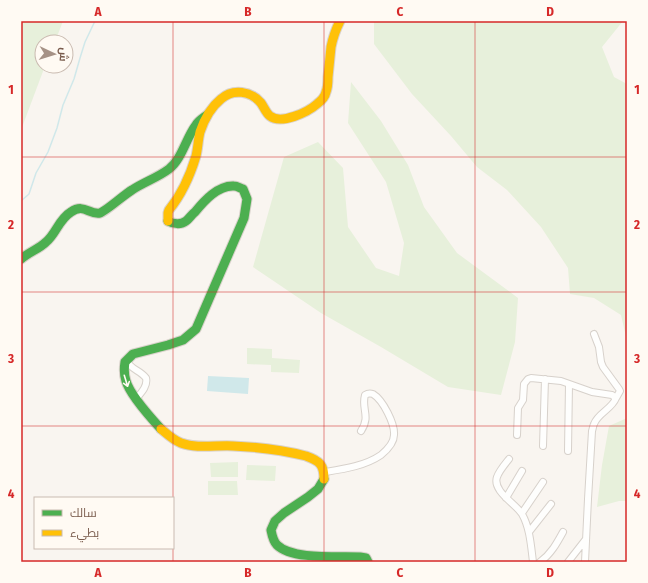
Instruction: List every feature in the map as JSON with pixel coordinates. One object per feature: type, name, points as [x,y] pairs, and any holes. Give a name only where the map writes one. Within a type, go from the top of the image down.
[{"type":"street","points":[[340,21],[332,40],[328,90],[320,102],[316,105],[292,117],[279,119],[268,114],[256,97],[249,93],[238,92],[227,94],[214,104],[201,130],[198,147],[188,180],[182,193],[169,210],[168,221],[172,223],[182,223],[186,221],[210,196],[224,187],[234,186],[242,189],[247,199],[244,218],[196,329],[184,340],[133,354],[126,360],[124,367],[125,380],[129,390],[166,434],[175,441],[197,446],[253,447],[312,457],[318,461],[323,466],[325,472],[326,477],[324,483],[320,488],[279,517],[272,528],[272,537],[279,547],[292,552],[304,555],[360,557],[366,558],[368,562]]},
{"type":"street","points":[[21,259],[28,253],[46,243],[56,232],[66,214],[80,208],[84,208],[97,214],[102,212],[133,189],[170,168],[177,159],[196,124],[209,113]]},
{"type":"street","points":[[585,562],[594,423],[598,417],[614,402],[620,391],[603,367],[599,347],[594,334]]},
{"type":"street","points":[[126,360],[133,369],[142,373],[146,378],[146,384],[136,399]]},
{"type":"street","points":[[517,435],[518,408],[523,400],[524,384],[528,379],[561,381],[592,392],[616,398]]},
{"type":"street","points":[[543,446],[545,379]]},
{"type":"street","points":[[568,451],[569,384]]},
{"type":"street","points":[[325,472],[354,467],[368,462],[382,454],[390,446],[394,439],[391,422],[381,402],[372,394],[368,393],[365,395],[364,399],[366,423],[361,431]]},
{"type":"street","points":[[509,459],[497,476],[496,480],[499,489],[506,498],[522,513],[529,532],[533,562]]},
{"type":"street","points":[[506,498],[522,471]]},
{"type":"street","points":[[522,513],[543,482]]},
{"type":"street","points":[[529,532],[551,504]]},
{"type":"street","points":[[540,562],[552,550],[563,532]]},
{"type":"street","points":[[568,562],[586,539]]},
{"type":"green space","points":[[21,21],[63,21],[58,34],[34,34],[34,74],[42,74],[21,130]]},
{"type":"green space","points":[[374,21],[623,21],[602,47],[614,77],[627,84],[627,341],[621,315],[594,298],[570,294],[568,268],[541,227],[507,190],[477,167],[412,94],[374,44]]},
{"type":"green space","points":[[351,82],[381,121],[408,165],[424,207],[457,253],[518,298],[515,342],[501,395],[448,387],[321,313],[253,267],[284,157],[318,142],[343,168],[348,227],[376,268],[399,276],[404,243],[386,182],[348,123]]},
{"type":"green space","points":[[247,348],[272,349],[272,358],[300,360],[299,373],[271,372],[271,365],[247,364]]},
{"type":"green space","points":[[627,418],[627,501],[619,501],[597,507],[602,465],[609,426]]},
{"type":"green space","points":[[238,462],[238,477],[211,477],[210,463]]},
{"type":"green space","points":[[247,465],[276,466],[275,481],[246,480]]},
{"type":"green space","points":[[208,481],[237,481],[238,495],[208,495]]},
{"type":"water","points":[[208,376],[249,378],[248,394],[207,391]]},
{"type":"waterway","points":[[21,201],[29,194],[36,173],[48,152],[57,128],[63,105],[74,79],[85,42],[95,21]]},
{"type":"traffic: fast","points":[[21,259],[46,242],[63,219],[71,212],[83,209],[100,213],[132,190],[169,169],[181,154],[189,136],[197,124],[207,115]]},
{"type":"traffic: fast","points":[[161,429],[141,406],[128,387],[124,369],[125,362],[133,354],[183,340],[196,329],[244,218],[247,199],[243,189],[235,186],[228,186],[212,194],[184,222],[177,224],[168,221]]},
{"type":"traffic: fast","points":[[324,479],[318,489],[275,521],[271,530],[275,542],[284,550],[293,553],[316,556],[360,557],[366,558],[368,562]]},
{"type":"traffic: slow","points":[[168,221],[169,210],[182,191],[191,171],[196,156],[199,135],[202,127],[208,114],[214,106],[221,99],[231,93],[242,92],[257,99],[266,112],[275,118],[281,119],[301,114],[313,107],[323,99],[327,90],[331,47],[340,21]]},
{"type":"traffic: slow","points":[[161,429],[170,437],[187,445],[251,447],[279,450],[306,456],[320,464],[323,470],[324,479]]}]
